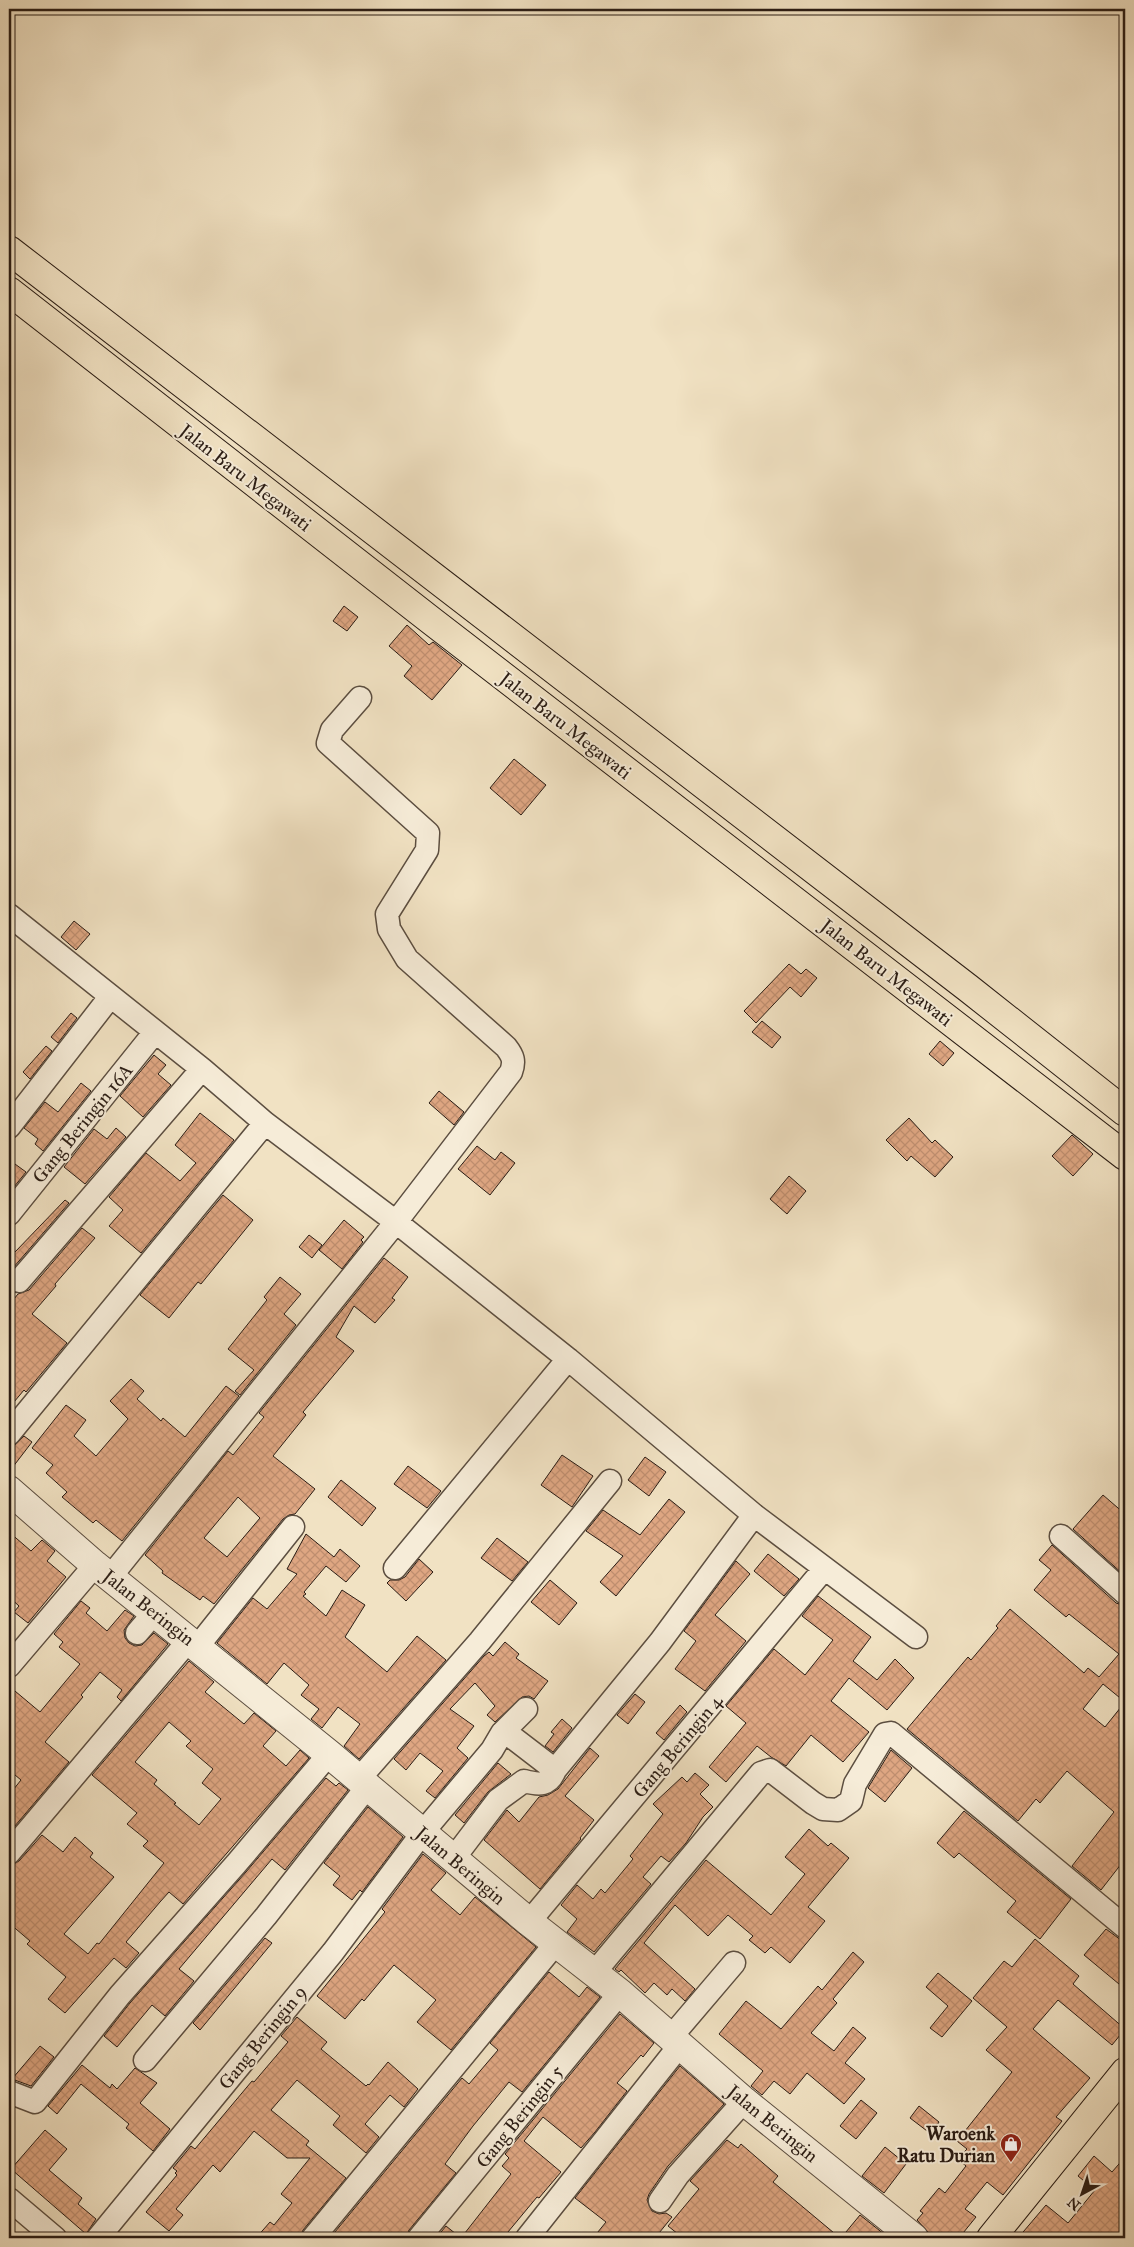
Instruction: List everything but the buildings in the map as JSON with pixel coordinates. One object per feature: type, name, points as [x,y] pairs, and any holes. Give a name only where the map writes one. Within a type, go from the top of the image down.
[{"type":"highway","name":"Jalan Baru Megawati","points":[[9,250],[968,988],[1125,1112]]},
{"type":"highway","name":"Jalan Baru Megawati","points":[[9,291],[456,641],[1125,1156]]},
{"type":"highway","points":[[889,974],[909,944]]},
{"type":"highway","points":[[944,1016],[968,988]]},
{"type":"highway","points":[[991,2238],[1125,2072]]},
{"type":"street","points":[[9,1666],[103,1570],[396,1222],[511,1072],[514,1064],[513,1056],[506,1047],[407,959],[389,929],[387,914],[427,850],[428,833],[328,743],[332,730],[360,698]]},
{"type":"street","points":[[9,915],[202,1069],[265,1123],[396,1222],[568,1359],[754,1515],[916,1638]]},
{"type":"street","points":[[9,1127],[110,997]]},
{"type":"street","name":"Gang Beringin 16A","points":[[9,1214],[155,1032]]},
{"type":"street","points":[[19,1281],[202,1069]]},
{"type":"street","points":[[9,1434],[265,1123]]},
{"type":"street","points":[[395,1568],[568,1359]]},
{"type":"street","points":[[145,2060],[266,1916],[362,1783],[610,1481]]},
{"type":"street","name":"Jalan Beringin","points":[[9,1490],[529,1922],[620,1993],[744,2101],[914,2238]]},
{"type":"street","points":[[454,1858],[504,1794],[524,1780],[539,1785],[546,1783],[553,1776],[555,1770],[660,1642],[754,1515]]},
{"type":"street","points":[[9,1852],[293,1527]]},
{"type":"street","points":[[1061,1536],[1125,1593]]},
{"type":"street","name":"Gang Beringin 4","points":[[529,1922],[824,1570]]},
{"type":"street","points":[[137,1633],[155,1612]]},
{"type":"street","name":"Gang Beringin 9","points":[[98,2238],[332,1952],[423,1832],[492,1750],[502,1733],[526,1709]]},
{"type":"street","points":[[502,1733],[508,1734],[555,1770]]},
{"type":"street","points":[[594,1973],[761,1773],[770,1770],[812,1803],[823,1809],[838,1810],[851,1801],[855,1784],[879,1742],[885,1734],[891,1733],[1125,1927]]},
{"type":"street","points":[[9,2092],[35,2102],[120,1995],[236,1864],[329,1754]]},
{"type":"street","points":[[313,2238],[556,1943]]},
{"type":"street","points":[[527,2238],[734,1963]]},
{"type":"street","name":"Gang Beringin 5","points":[[419,2238],[620,1993]]},
{"type":"street","points":[[660,2201],[678,2175],[744,2101]]},
{"type":"street","points":[[9,2199],[55,2238]]},
{"type":"place","name":"Waroenk Ratu Durian","points":[[1011,2163]]}]
